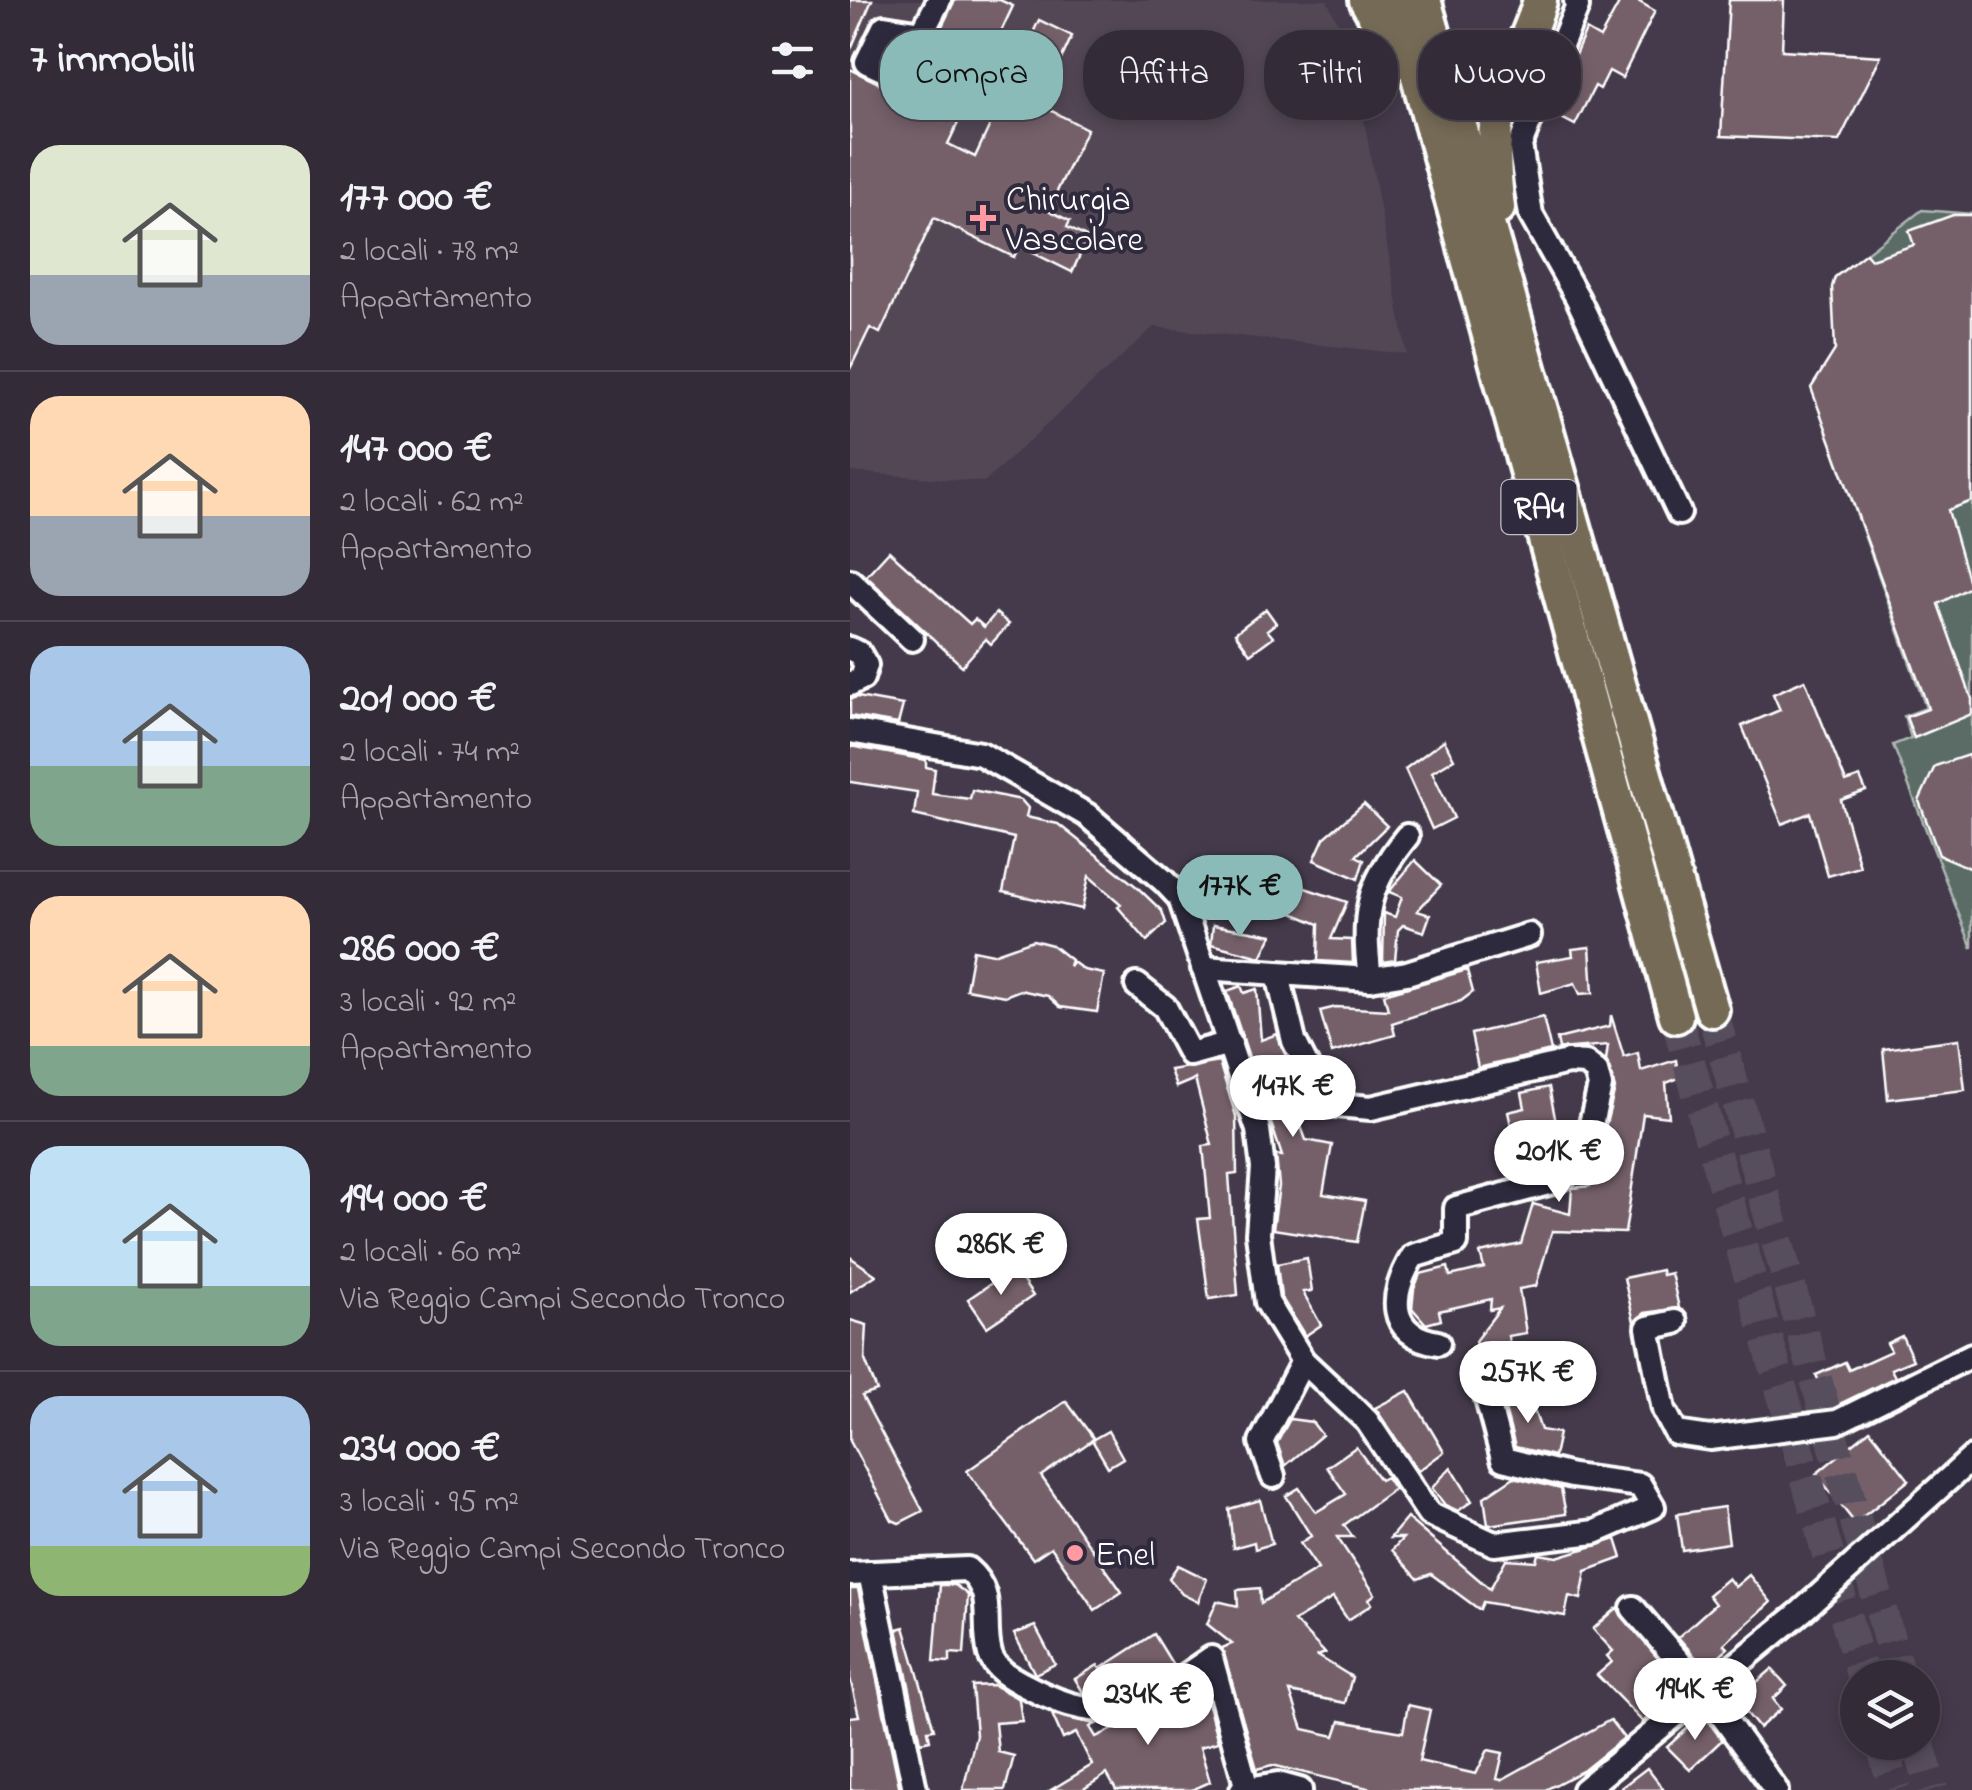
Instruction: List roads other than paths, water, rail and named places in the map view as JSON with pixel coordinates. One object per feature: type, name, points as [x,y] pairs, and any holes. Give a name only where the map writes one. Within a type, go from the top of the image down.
[{"type":"highway","points":[[1366,0],[1391,38],[1437,146]]},
{"type":"highway","name":"RA4","points":[[1397,0],[1676,1016]]},
{"type":"highway","name":"RA4","points":[[1424,0],[1712,1010]]},
{"type":"highway","points":[[1510,306],[1493,168],[1496,125],[1505,89],[1540,0]]},
{"type":"street","points":[[923,30],[938,0]]},
{"type":"street","points":[[1576,0],[1577,7],[1520,145],[1531,215],[1577,296],[1679,513]]},
{"type":"street","points":[[880,35],[866,62],[880,68]]},
{"type":"street","points":[[850,581],[912,638]]},
{"type":"street","points":[[850,648],[866,666],[862,678],[850,684]]},
{"type":"street","points":[[850,731],[981,754],[1087,816],[1180,898],[1258,1130],[1263,1168],[1258,1234],[1267,1302],[1304,1361],[1368,1421],[1429,1514],[1494,1544],[1594,1532],[1653,1507],[1640,1484],[1572,1476],[1503,1459],[1482,1380],[1530,1370]]},
{"type":"street","points":[[1370,980],[1366,946],[1378,872],[1408,836]]},
{"type":"street","points":[[1203,968],[1370,980],[1407,974],[1530,934]]},
{"type":"street","points":[[1278,975],[1294,1041],[1326,1104],[1371,1108],[1568,1062],[1586,1064],[1596,1071],[1596,1102],[1585,1150],[1575,1168],[1556,1181],[1456,1208],[1456,1243],[1412,1256],[1398,1281],[1397,1307],[1404,1331],[1416,1340],[1438,1343]]},
{"type":"street","points":[[1137,985],[1165,1007],[1190,1054],[1230,1043]]},
{"type":"street","points":[[1676,1322],[1648,1328],[1664,1410],[1676,1433],[1710,1438],[1838,1422],[1972,1355]]},
{"type":"street","points":[[1273,1476],[1260,1442],[1304,1361]]},
{"type":"street","points":[[1584,1790],[1802,1612],[1972,1458]]},
{"type":"street","points":[[915,1788],[860,1574],[967,1569],[988,1596],[990,1655],[1001,1671],[1048,1697],[1090,1712],[1135,1707],[1211,1658],[1249,1789],[1278,1784],[1300,1790]]},
{"type":"street","points":[[1634,1608],[1705,1692],[1776,1790]]},
{"type":"tunnel","points":[[1712,1010],[1895,1660]]},
{"type":"tunnel","points":[[1676,1016],[1858,1660]]},
{"type":"tunnel","points":[[1886,1760],[1895,1790]]},
{"type":"tunnel","points":[[1923,1760],[1932,1790]]},
{"type":"place","name":"Chirurgia Vascolare","points":[[983,218]]},
{"type":"place","name":"Enel","points":[[1075,1553]]}]
